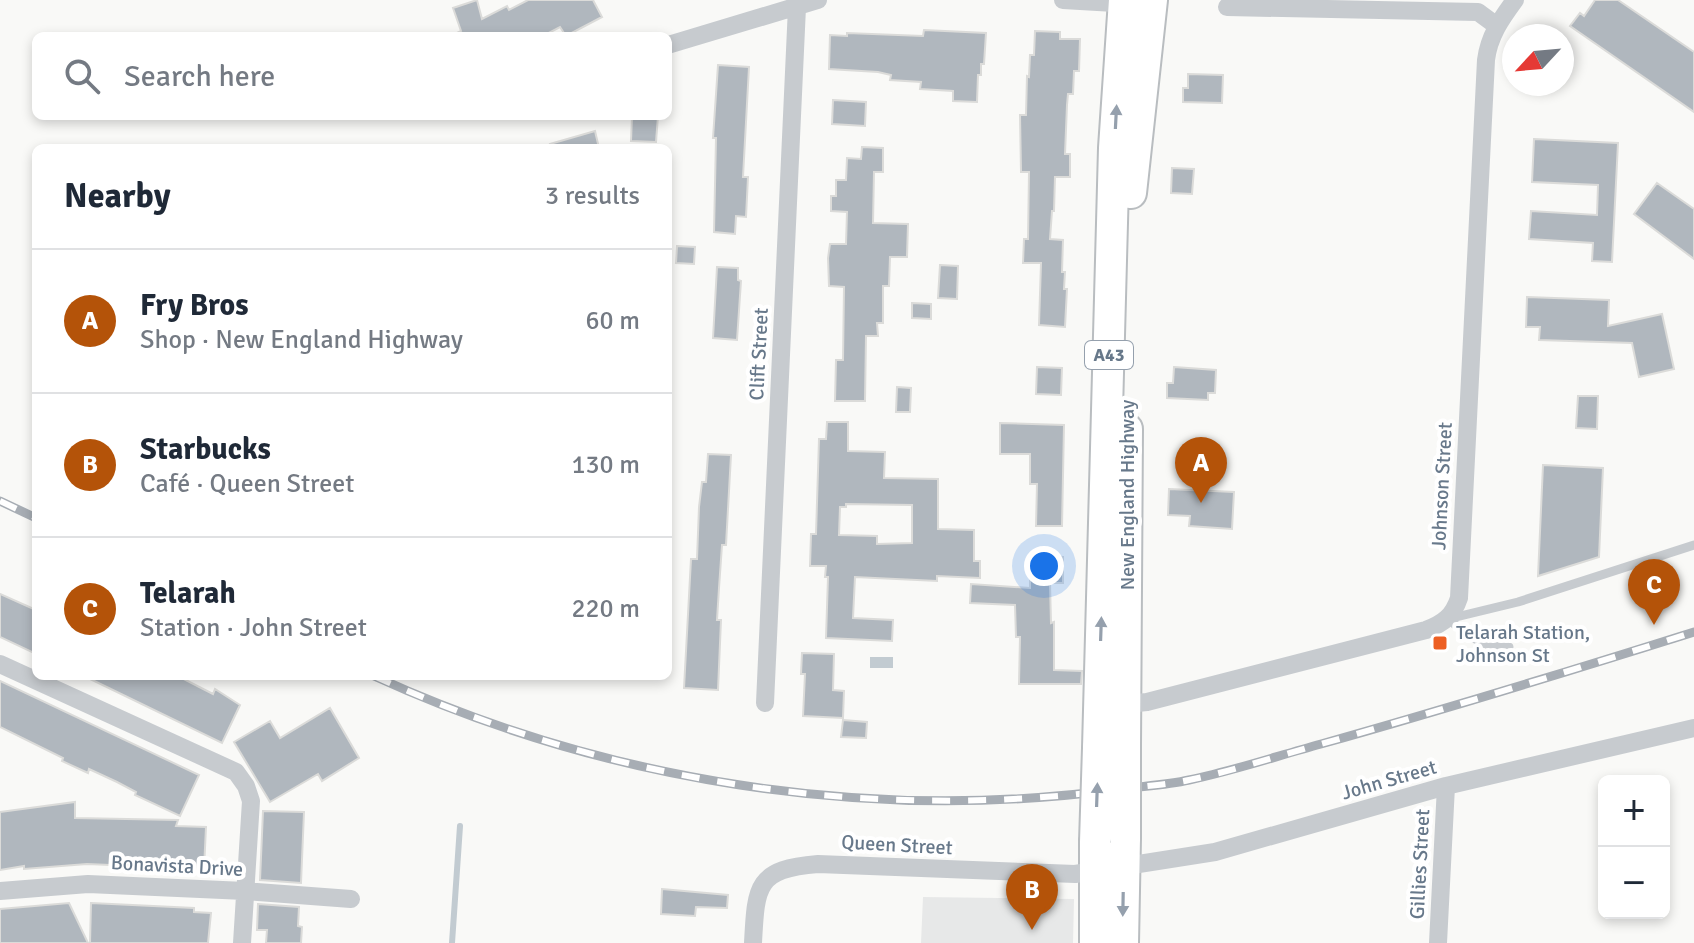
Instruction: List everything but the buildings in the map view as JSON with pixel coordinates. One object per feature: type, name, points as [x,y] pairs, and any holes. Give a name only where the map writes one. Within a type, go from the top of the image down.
[{"type":"highway","name":"New England Highway","points":[[1095,943],[1110,854],[1114,148],[1138,2]]},
{"type":"highway","name":"New England Highway","points":[[1110,854],[1123,943]]},
{"type":"street","points":[[672,44],[818,0]]},
{"type":"street","points":[[1063,0],[1138,2]]},
{"type":"street","name":"Johnson Street","points":[[1448,619],[1459,598],[1486,60],[1488,45],[1497,26],[1515,0]]},
{"type":"street","points":[[1227,7],[1315,4],[1478,12],[1497,26]]},
{"type":"street","name":"Clift Street","points":[[765,703],[797,7]]},
{"type":"street","points":[[1113,705],[1147,702],[1426,630],[1448,619]]},
{"type":"street","points":[[0,664],[32,679]]},
{"type":"street","points":[[35,680],[236,772],[246,786],[251,801],[242,943]]},
{"type":"street","name":"John Street","points":[[1110,854],[1215,852],[1446,786],[1694,728]]},
{"type":"street","name":"Gillies Street","points":[[1438,943],[1446,786]]},
{"type":"street","name":"Queen Street","points":[[753,943],[755,908],[763,882],[781,869],[796,865],[1075,874],[1110,854]]},
{"type":"street","name":"Bonavista Drive","points":[[0,891],[88,884],[351,899]]},
{"type":"lane","points":[[1448,619],[1518,602],[1694,545]]},
{"type":"lane","points":[[1448,619],[1478,642],[1509,647]]},
{"type":"shaded area","points":[[870,657],[893,657],[893,668],[870,668]]},
{"type":"shaded area","points":[[923,897],[1074,899],[1073,943],[921,943]]},
{"type":"waterway","points":[[452,943],[460,826]]},
{"type":"railway","points":[[0,501],[32,516]]},
{"type":"railway","points":[[384,680],[462,713],[553,743],[646,767],[740,785],[835,796],[931,801],[1026,798],[1164,784],[1222,772],[1694,632]]},
{"type":"place","name":"Fry Bros","points":[[1201,503]]},
{"type":"place","name":"Telarah","points":[[1654,625]]},
{"type":"place","name":"Telarah Station, Johnson St","points":[[1440,643]]},
{"type":"place","name":"Starbucks","points":[[1032,930]]}]
